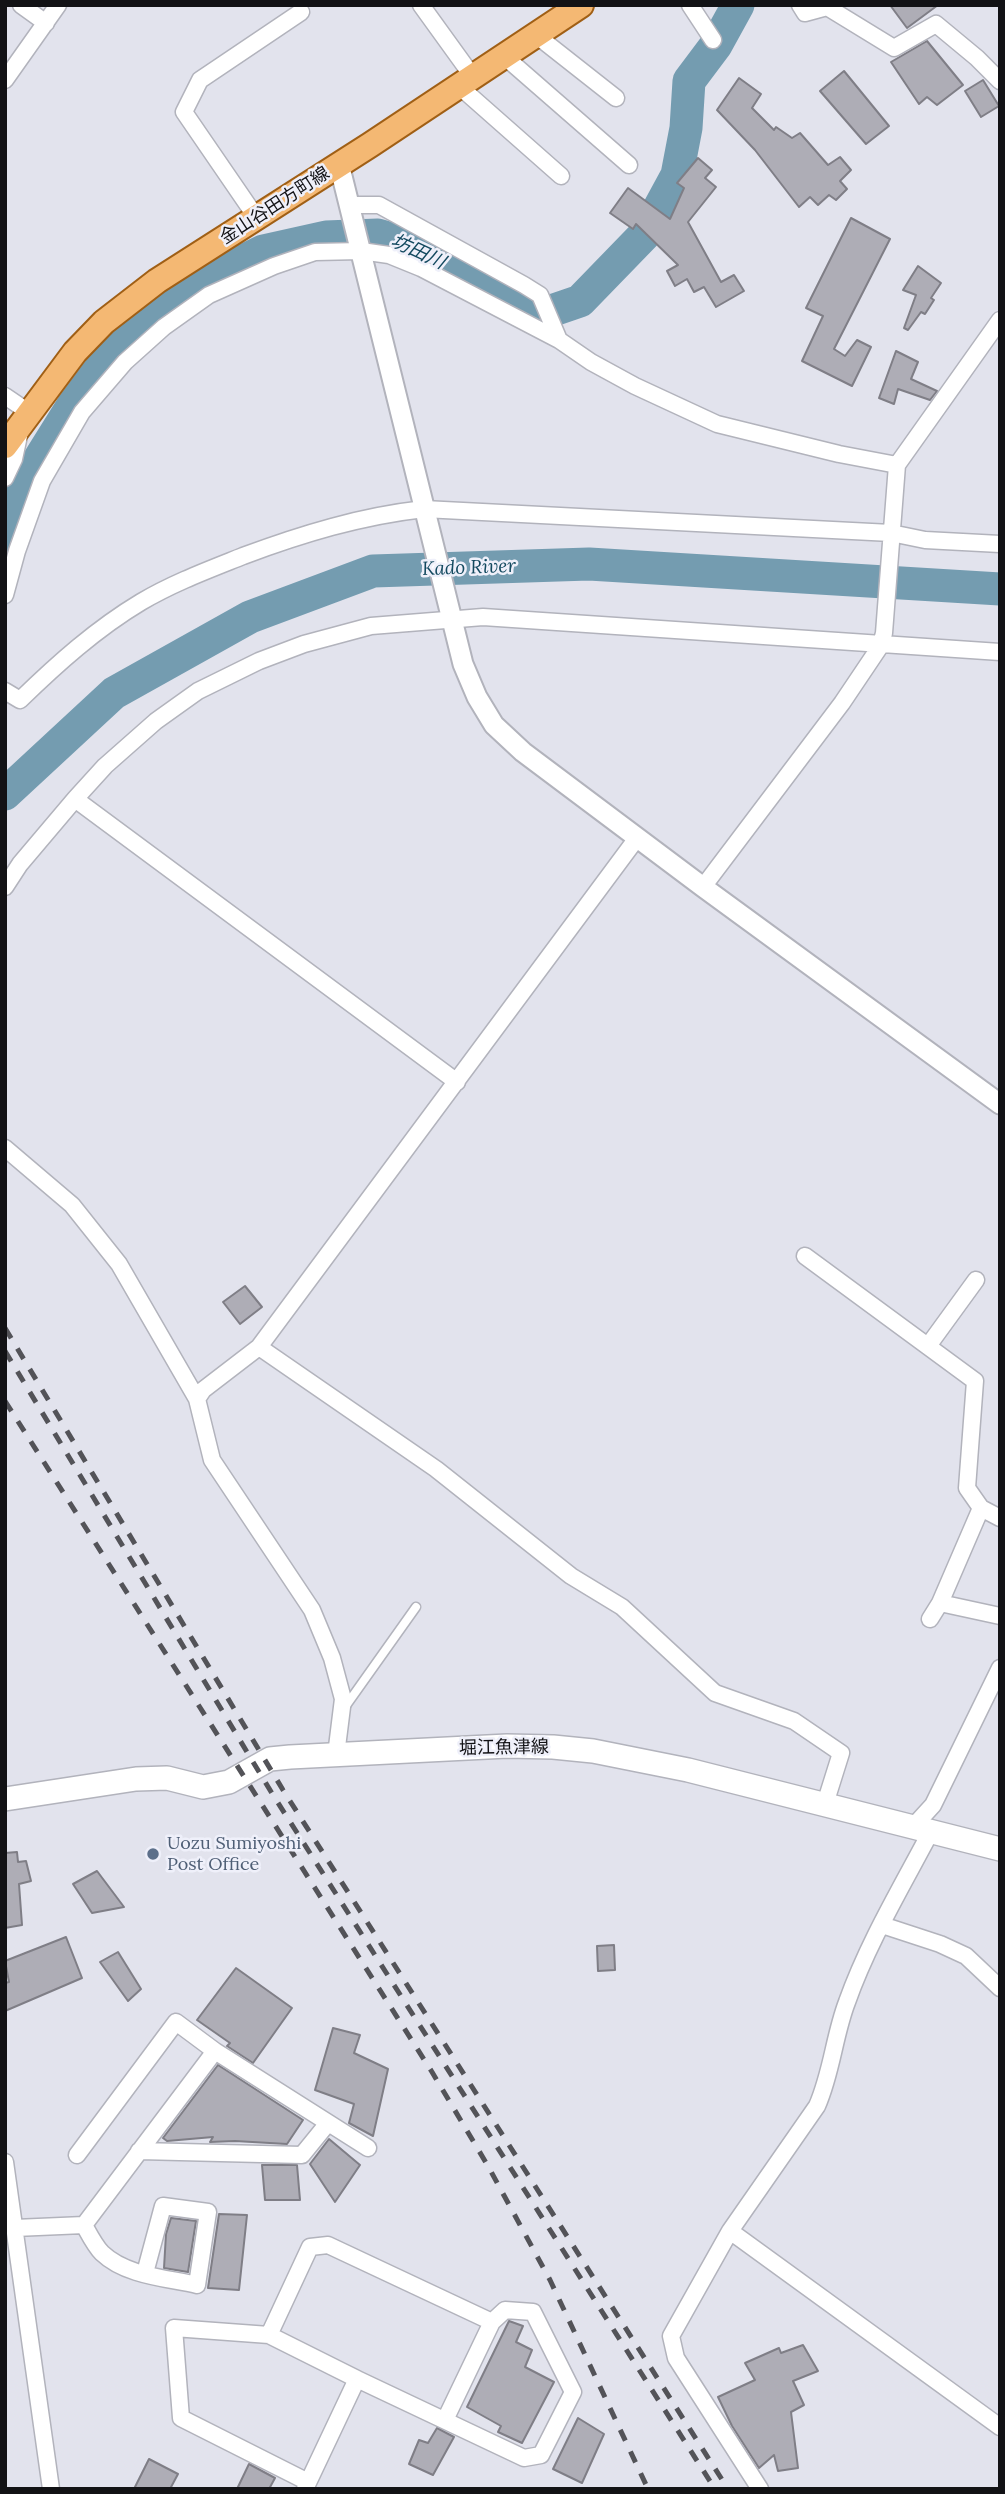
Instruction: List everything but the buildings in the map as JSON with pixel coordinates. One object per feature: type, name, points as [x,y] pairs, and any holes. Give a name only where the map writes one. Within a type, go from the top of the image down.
[{"type":"main road","name":"金山谷田方町線","points":[[5,446],[75,352],[104,322],[157,281],[581,5]]},
{"type":"main road","name":"堀江魚津線","points":[[5,1799],[136,1779],[167,1778],[203,1787],[229,1782],[270,1759],[507,1746],[553,1747],[593,1751],[688,1770],[1000,1849]]},
{"type":"street","points":[[21,5],[46,23]]},
{"type":"street","points":[[5,80],[58,5]]},
{"type":"street","points":[[421,5],[466,82],[561,176]]},
{"type":"street","points":[[690,5],[713,40]]},
{"type":"street","points":[[800,5],[805,13],[827,7],[894,48],[936,24],[977,58],[1000,82]]},
{"type":"street","points":[[256,217],[184,112],[200,80],[303,8]]},
{"type":"street","points":[[537,35],[616,98]]},
{"type":"street","points":[[503,57],[629,165]]},
{"type":"street","points":[[339,164],[463,664],[477,697],[494,725],[523,752],[637,838],[1000,1104]]},
{"type":"street","points":[[351,210],[379,205],[524,285],[540,295],[559,340]]},
{"type":"street","points":[[5,595],[17,551],[42,481],[82,412],[125,362],[164,327],[209,295],[274,266],[315,252],[360,248],[389,255],[421,268],[559,340],[591,362],[635,386],[716,424],[897,465]]},
{"type":"street","points":[[703,887],[842,703],[883,639],[897,465],[997,331]]},
{"type":"street","points":[[5,396],[25,419],[14,459],[5,478]]},
{"type":"street","points":[[5,691],[20,700],[79,646],[139,603],[189,576],[333,526],[390,513],[424,511],[1000,544]]},
{"type":"street","points":[[5,887],[20,864],[105,766],[156,721],[198,691],[304,644],[371,626],[450,615],[883,639],[1000,652]]},
{"type":"street","points":[[75,799],[457,1082]]},
{"type":"street","points":[[197,1399],[203,1390],[260,1347],[637,838]]},
{"type":"street","points":[[5,1148],[72,1205],[119,1264],[197,1399],[212,1460],[312,1609],[332,1658],[343,1699],[336,1755]]},
{"type":"street","points":[[804,1256],[975,1381],[967,1488],[981,1508],[1000,1518]]},
{"type":"street","points":[[928,1346],[976,1280]]},
{"type":"street","points":[[260,1347],[436,1469],[571,1576],[622,1607],[715,1693],[794,1721],[841,1753],[825,1804]]},
{"type":"street","points":[[930,1619],[981,1508]]},
{"type":"street","points":[[940,1602],[1000,1616]]},
{"type":"street","points":[[760,2489],[676,2358],[671,2336],[730,2231],[817,2105],[827,2085],[846,2003],[921,1830],[1000,1668]]},
{"type":"street","points":[[881,1925],[940,1944],[966,1956],[1000,1988]]},
{"type":"street","points":[[77,2155],[176,2022],[215,2051],[368,2148]]},
{"type":"street","points":[[84,2225],[215,2051]]},
{"type":"street","points":[[139,2151],[302,2155],[328,2123]]},
{"type":"street","points":[[5,2162],[9,2209],[15,2228],[51,2489]]},
{"type":"street","points":[[84,2225],[102,2253],[124,2268],[145,2273],[197,2285],[208,2213],[163,2206],[145,2273]]},
{"type":"street","points":[[15,2228],[84,2225]]},
{"type":"street","points":[[730,2231],[1000,2427]]},
{"type":"street","points":[[269,2335],[310,2247],[328,2245],[492,2322]]},
{"type":"street","points":[[357,2379],[307,2485],[181,2417],[174,2328],[269,2335],[357,2379],[524,2458],[541,2455],[573,2392],[533,2312],[505,2310],[492,2322],[445,2420]]},
{"type":"lane","points":[[341,1713],[416,1607]]},
{"type":"waterway","name":"坊田川","points":[[5,544],[20,490],[73,405],[122,339],[206,279],[263,251],[326,237],[378,235],[406,243],[522,305],[545,313],[580,301],[645,234],[677,175],[686,128],[689,81],[716,45],[738,5]]},
{"type":"waterway","name":"Kado River","points":[[5,794],[114,693],[250,617],[373,571],[589,564],[1000,589]]},
{"type":"railway","points":[[5,1328],[283,1790],[728,2489]]},
{"type":"railway","points":[[5,1351],[273,1795],[715,2489]]},
{"type":"railway","points":[[5,1401],[432,2072],[488,2166],[550,2280],[648,2489]]},
{"type":"place","name":"Uozu Sumiyoshi Post Office","points":[[153,1854]]}]
